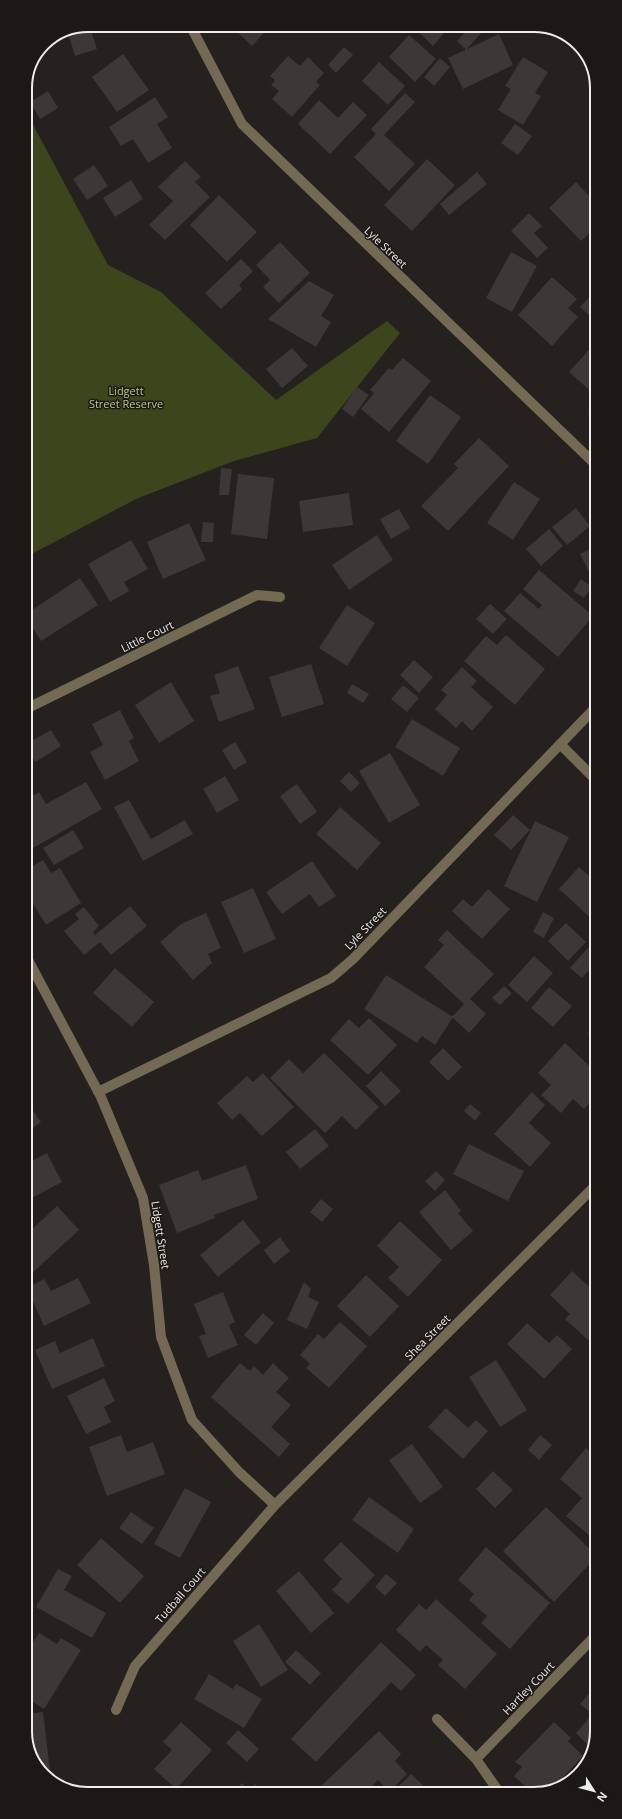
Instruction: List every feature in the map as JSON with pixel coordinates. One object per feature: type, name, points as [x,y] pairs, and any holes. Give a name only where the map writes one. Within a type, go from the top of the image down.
[{"type":"street","name":"Lyle Street","points":[[194,32],[242,124],[590,459]]},
{"type":"street","name":"Little Court","points":[[32,706],[257,595],[280,597]]},
{"type":"street","name":"Lyle Street","points":[[98,1092],[331,978],[352,959],[590,713]]},
{"type":"street","points":[[560,744],[590,774]]},
{"type":"street","name":"Lidgett Street","points":[[32,967],[98,1092],[143,1198],[154,1265],[160,1337],[192,1420],[239,1472],[275,1505]]},
{"type":"street","name":"Shea Street","points":[[275,1505],[590,1192]]},
{"type":"street","name":"Tudball Court","points":[[116,1710],[134,1666],[275,1505]]},
{"type":"street","name":"Hartley Court","points":[[476,1759],[590,1641]]},
{"type":"street","points":[[437,1719],[476,1759],[496,1787]]},
{"type":"green space","name":"Lidgett Street Reserve","points":[[32,123],[108,265],[161,292],[276,400],[387,321],[400,333],[317,438],[234,461],[136,499],[32,554]]},
{"type":"building","points":[[91,32],[97,49],[75,56],[69,35]]},
{"type":"building","points":[[237,32],[265,32],[252,46]]},
{"type":"building","points":[[418,32],[445,32],[433,46]]},
{"type":"building","points":[[465,32],[482,32],[466,50],[457,41]]},
{"type":"building","points":[[499,34],[513,65],[463,89],[448,58]]},
{"type":"building","points":[[409,35],[436,59],[415,82],[389,57]]},
{"type":"building","points":[[344,47],[353,55],[336,73],[328,65]]},
{"type":"building","points":[[123,54],[149,90],[117,112],[92,77]]},
{"type":"building","points":[[288,56],[300,66],[308,57],[324,73],[316,82],[320,85],[292,117],[272,99],[279,91],[271,85],[275,80],[270,76]]},
{"type":"building","points":[[523,57],[548,72],[535,93],[541,96],[523,125],[498,110],[511,89],[505,86]]},
{"type":"building","points":[[440,58],[450,67],[434,86],[424,77]]},
{"type":"building","points":[[379,62],[405,86],[388,105],[362,81]]},
{"type":"building","points":[[48,91],[58,108],[40,119],[32,105],[32,101]]},
{"type":"building","points":[[405,93],[415,102],[384,135],[415,164],[389,191],[354,157],[376,134],[371,129]]},
{"type":"building","points":[[155,97],[168,117],[157,124],[172,148],[148,163],[133,139],[121,146],[109,127]]},
{"type":"building","points":[[319,100],[338,118],[353,102],[367,115],[330,154],[298,124]]},
{"type":"building","points":[[515,124],[532,136],[518,155],[501,143]]},
{"type":"building","points":[[427,159],[455,185],[412,231],[384,205]]},
{"type":"building","points":[[185,161],[201,177],[195,182],[210,197],[165,240],[149,225],[173,201],[158,187]]},
{"type":"building","points":[[94,165],[108,186],[87,200],[73,179]]},
{"type":"building","points":[[477,172],[487,184],[449,215],[440,204]]},
{"type":"building","points":[[131,180],[143,199],[115,217],[103,198]]},
{"type":"building","points":[[576,182],[590,197],[590,233],[581,241],[549,208]]},
{"type":"building","points":[[219,195],[257,232],[227,262],[190,225]]},
{"type":"building","points":[[529,213],[542,226],[534,233],[548,248],[537,258],[511,231]]},
{"type":"building","points":[[280,242],[310,273],[279,303],[263,287],[270,280],[256,265]]},
{"type":"building","points":[[511,252],[537,266],[512,312],[486,298]]},
{"type":"building","points":[[241,259],[253,271],[239,285],[242,289],[221,309],[205,293]]},
{"type":"building","points":[[552,277],[577,299],[568,308],[578,317],[552,346],[518,315]]},
{"type":"building","points":[[309,281],[334,295],[321,316],[331,322],[316,347],[268,319]]},
{"type":"building","points":[[590,296],[590,316],[580,307]]},
{"type":"building","points":[[292,348],[308,366],[282,388],[266,369]]},
{"type":"building","points":[[590,349],[590,391],[569,372]]},
{"type":"building","points":[[403,358],[431,381],[389,432],[361,409],[374,393],[370,390],[389,368],[392,370]]},
{"type":"building","points":[[357,387],[369,395],[353,417],[342,409]]},
{"type":"building","points":[[430,395],[461,417],[428,464],[396,441]]},
{"type":"building","points":[[479,438],[509,466],[448,531],[421,506],[458,468],[454,464]]},
{"type":"building","points":[[221,468],[232,469],[229,495],[219,495]]},
{"type":"building","points":[[238,474],[274,478],[267,539],[231,534]]},
{"type":"building","points":[[514,482],[540,499],[513,540],[487,523]]},
{"type":"building","points":[[349,493],[353,525],[303,532],[299,501]]},
{"type":"building","points":[[576,508],[590,526],[567,545],[552,527]]},
{"type":"building","points":[[399,509],[410,528],[391,539],[380,519]]},
{"type":"building","points":[[203,522],[214,523],[213,542],[201,542]]},
{"type":"building","points":[[189,523],[206,560],[163,579],[147,542]]},
{"type":"building","points":[[549,529],[563,546],[541,566],[526,549]]},
{"type":"building","points":[[377,535],[393,560],[349,590],[332,565]]},
{"type":"building","points":[[131,540],[148,569],[124,582],[129,591],[110,602],[88,564]]},
{"type":"building","points":[[590,549],[590,574],[580,554]]},
{"type":"building","points":[[539,570],[590,613],[590,620],[558,657],[504,611],[520,593],[539,609],[542,605],[523,589]]},
{"type":"building","points":[[80,578],[98,605],[41,641],[32,627],[32,610]]},
{"type":"building","points":[[581,579],[590,586],[590,590],[584,598],[573,591]]},
{"type":"building","points":[[490,604],[507,619],[493,634],[476,619]]},
{"type":"building","points":[[347,605],[375,623],[347,666],[319,648]]},
{"type":"building","points":[[506,635],[545,669],[515,705],[464,661],[486,636],[497,645]]},
{"type":"building","points":[[414,660],[433,677],[419,693],[400,675]]},
{"type":"building","points":[[311,664],[324,704],[282,717],[269,677]]},
{"type":"building","points":[[238,666],[255,709],[219,722],[210,696],[220,693],[214,675]]},
{"type":"building","points":[[462,667],[477,681],[471,687],[493,707],[472,731],[462,721],[456,728],[435,709],[447,695],[441,690]]},
{"type":"building","points":[[171,682],[194,721],[159,743],[135,705]]},
{"type":"building","points":[[352,684],[369,694],[363,703],[347,693]]},
{"type":"building","points":[[403,685],[419,698],[407,712],[391,699]]},
{"type":"building","points":[[120,710],[134,738],[129,741],[139,761],[105,780],[90,752],[103,745],[92,724]]},
{"type":"building","points":[[412,719],[460,748],[443,776],[395,747]]},
{"type":"building","points":[[51,730],[61,746],[35,762],[32,756],[32,741]]},
{"type":"building","points":[[235,742],[247,762],[234,770],[222,750]]},
{"type":"building","points":[[390,753],[420,805],[389,823],[359,771]]},
{"type":"building","points":[[349,772],[360,783],[351,792],[340,781]]},
{"type":"building","points":[[225,776],[239,800],[217,813],[203,789]]},
{"type":"building","points":[[86,782],[102,809],[32,849],[32,796],[39,792],[46,804]]},
{"type":"building","points":[[297,784],[317,812],[300,824],[280,796]]},
{"type":"building","points":[[129,800],[151,839],[185,820],[193,834],[143,861],[114,807]]},
{"type":"building","points":[[340,807],[381,843],[357,870],[316,834]]},
{"type":"building","points":[[513,815],[530,830],[511,850],[494,835]]},
{"type":"building","points":[[535,821],[569,837],[537,902],[504,886]]},
{"type":"building","points":[[73,830],[84,848],[54,865],[43,848]]},
{"type":"building","points":[[43,860],[51,873],[60,868],[81,903],[46,925],[32,902],[32,866]]},
{"type":"building","points":[[312,861],[336,896],[319,907],[310,894],[282,914],[266,892]]},
{"type":"building","points":[[579,867],[590,877],[590,917],[559,889]]},
{"type":"building","points":[[253,888],[276,939],[244,953],[221,902]]},
{"type":"building","points":[[488,889],[510,909],[482,939],[452,911],[463,899],[472,907]]},
{"type":"building","points":[[130,906],[147,926],[111,955],[100,942],[84,955],[64,931],[79,919],[75,914],[84,907],[99,926],[93,932],[95,935]]},
{"type":"building","points":[[543,912],[554,918],[544,938],[533,932]]},
{"type":"building","points":[[206,913],[221,948],[208,954],[212,963],[193,980],[160,942],[181,924]]},
{"type":"building","points":[[566,923],[586,942],[568,961],[548,941]]},
{"type":"building","points":[[447,930],[494,974],[470,999],[486,1014],[469,1033],[452,1017],[464,1004],[424,967],[444,945],[438,940]]},
{"type":"building","points":[[590,945],[590,969],[582,978],[570,968]]},
{"type":"building","points":[[534,956],[553,973],[527,1002],[508,985]]},
{"type":"building","points":[[115,968],[154,1002],[132,1027],[93,993]]},
{"type":"building","points":[[386,975],[453,1017],[435,1045],[422,1036],[417,1043],[364,1009]]},
{"type":"building","points":[[504,986],[512,993],[500,1005],[492,998]]},
{"type":"building","points":[[549,987],[572,1006],[553,1027],[531,1008]]},
{"type":"building","points":[[369,1018],[397,1045],[368,1075],[330,1040],[349,1019],[359,1028]]},
{"type":"building","points":[[565,1043],[590,1066],[590,1102],[584,1109],[573,1099],[561,1113],[541,1095],[551,1085],[538,1073]]},
{"type":"building","points":[[443,1048],[462,1067],[448,1081],[429,1062]]},
{"type":"building","points":[[324,1053],[379,1107],[356,1130],[342,1116],[325,1133],[270,1078],[289,1059],[303,1073]]},
{"type":"building","points":[[381,1071],[401,1091],[385,1106],[366,1086]]},
{"type":"building","points":[[263,1073],[294,1107],[262,1136],[240,1113],[232,1120],[217,1103],[247,1076],[253,1082]]},
{"type":"building","points":[[532,1092],[545,1105],[529,1123],[551,1143],[530,1167],[494,1134]]},
{"type":"building","points":[[470,1104],[481,1113],[475,1121],[464,1111]]},
{"type":"building","points":[[32,1109],[41,1122],[32,1129]]},
{"type":"building","points":[[315,1129],[329,1146],[300,1169],[286,1152]]},
{"type":"building","points":[[469,1144],[524,1171],[508,1201],[453,1174]]},
{"type":"building","points":[[47,1153],[62,1182],[32,1198],[32,1161]]},
{"type":"building","points":[[246,1165],[258,1199],[214,1215],[215,1218],[177,1233],[159,1185],[198,1170],[202,1181]]},
{"type":"building","points":[[436,1171],[445,1180],[435,1191],[425,1181]]},
{"type":"building","points":[[445,1190],[461,1211],[458,1213],[473,1231],[451,1250],[419,1212]]},
{"type":"building","points":[[321,1199],[333,1209],[322,1222],[310,1212]]},
{"type":"building","points":[[57,1206],[79,1230],[32,1273],[32,1229]]},
{"type":"building","points":[[243,1220],[261,1242],[218,1277],[200,1255]]},
{"type":"building","points":[[400,1221],[442,1260],[408,1297],[388,1278],[399,1267],[377,1246]]},
{"type":"building","points":[[280,1237],[290,1251],[274,1264],[264,1250]]},
{"type":"building","points":[[572,1271],[590,1288],[590,1338],[588,1340],[565,1319],[570,1314],[550,1295]]},
{"type":"building","points":[[366,1275],[399,1306],[370,1337],[337,1306]]},
{"type":"building","points":[[78,1278],[91,1303],[44,1326],[32,1299],[32,1285],[44,1279],[51,1291]]},
{"type":"building","points":[[304,1282],[311,1289],[308,1297],[319,1302],[307,1329],[287,1320]]},
{"type":"building","points":[[223,1292],[235,1322],[229,1325],[238,1345],[208,1358],[199,1336],[206,1334],[194,1304]]},
{"type":"building","points":[[263,1313],[274,1323],[256,1345],[244,1335]]},
{"type":"building","points":[[340,1322],[367,1346],[329,1388],[306,1368],[310,1364],[300,1355],[318,1334],[324,1339]]},
{"type":"building","points":[[527,1323],[549,1343],[557,1335],[572,1349],[544,1379],[507,1344]]},
{"type":"building","points":[[93,1338],[105,1366],[52,1389],[35,1350],[55,1341],[60,1353]]},
{"type":"building","points":[[496,1360],[527,1410],[500,1427],[469,1377]]},
{"type":"building","points":[[240,1363],[250,1371],[254,1366],[263,1375],[273,1363],[289,1378],[276,1392],[291,1405],[271,1427],[290,1444],[279,1457],[211,1397]]},
{"type":"building","points":[[104,1378],[115,1401],[104,1407],[111,1422],[86,1434],[67,1396]]},
{"type":"building","points":[[446,1408],[468,1428],[476,1420],[488,1431],[463,1459],[428,1427]]},
{"type":"building","points":[[121,1435],[127,1452],[153,1442],[165,1474],[107,1496],[89,1447]]},
{"type":"building","points":[[540,1435],[552,1445],[539,1460],[528,1450]]},
{"type":"building","points":[[412,1444],[443,1487],[420,1503],[389,1460]]},
{"type":"building","points":[[586,1448],[590,1451],[590,1536],[566,1516],[582,1498],[560,1479]]},
{"type":"building","points":[[493,1471],[513,1490],[495,1508],[476,1489]]},
{"type":"building","points":[[185,1488],[211,1502],[180,1558],[154,1544]]},
{"type":"building","points":[[369,1497],[414,1529],[398,1553],[352,1520]]},
{"type":"building","points":[[546,1507],[590,1549],[590,1563],[554,1602],[503,1551]]},
{"type":"building","points":[[131,1512],[154,1528],[142,1544],[119,1528]]},
{"type":"building","points":[[101,1538],[144,1576],[120,1603],[77,1565]]},
{"type":"building","points":[[341,1542],[375,1575],[348,1604],[332,1590],[342,1579],[323,1560]]},
{"type":"building","points":[[486,1547],[550,1603],[510,1649],[481,1623],[487,1616],[469,1600],[474,1594],[458,1580]]},
{"type":"building","points":[[58,1569],[72,1576],[64,1590],[106,1613],[92,1638],[36,1607]]},
{"type":"building","points":[[299,1571],[334,1613],[311,1633],[276,1591]]},
{"type":"building","points":[[386,1574],[397,1583],[385,1596],[375,1587]]},
{"type":"building","points":[[436,1599],[497,1654],[465,1689],[438,1665],[443,1660],[426,1645],[420,1652],[396,1630],[419,1604],[426,1610]]},
{"type":"building","points":[[259,1624],[288,1670],[261,1687],[233,1641]]},
{"type":"building","points":[[39,1633],[57,1644],[61,1638],[81,1650],[44,1709],[32,1701],[32,1644]]},
{"type":"building","points":[[381,1642],[416,1675],[401,1691],[391,1682],[316,1762],[291,1739]]},
{"type":"building","points":[[296,1650],[321,1673],[310,1685],[285,1662]]},
{"type":"building","points":[[209,1674],[233,1689],[236,1684],[262,1699],[244,1728],[194,1699]]},
{"type":"building","points":[[590,1693],[590,1712],[580,1704]]},
{"type":"building","points":[[43,1712],[50,1772],[36,1753],[32,1738],[32,1713]]},
{"type":"building","points":[[589,1718],[590,1738],[588,1745],[576,1733]]},
{"type":"building","points":[[181,1722],[212,1750],[178,1787],[174,1787],[154,1769],[172,1750],[163,1742]]},
{"type":"building","points":[[554,1722],[571,1738],[568,1741],[583,1756],[559,1781],[541,1787],[526,1787],[514,1776],[522,1767],[515,1762]]},
{"type":"building","points":[[238,1730],[259,1749],[247,1762],[226,1743]]},
{"type":"building","points":[[379,1731],[401,1754],[395,1761],[407,1774],[394,1787],[384,1787],[378,1780],[371,1787],[320,1787]]},
{"type":"building","points":[[411,1774],[425,1787],[398,1787]]},
{"type":"building","points":[[242,1783],[246,1787],[238,1787]]}]
